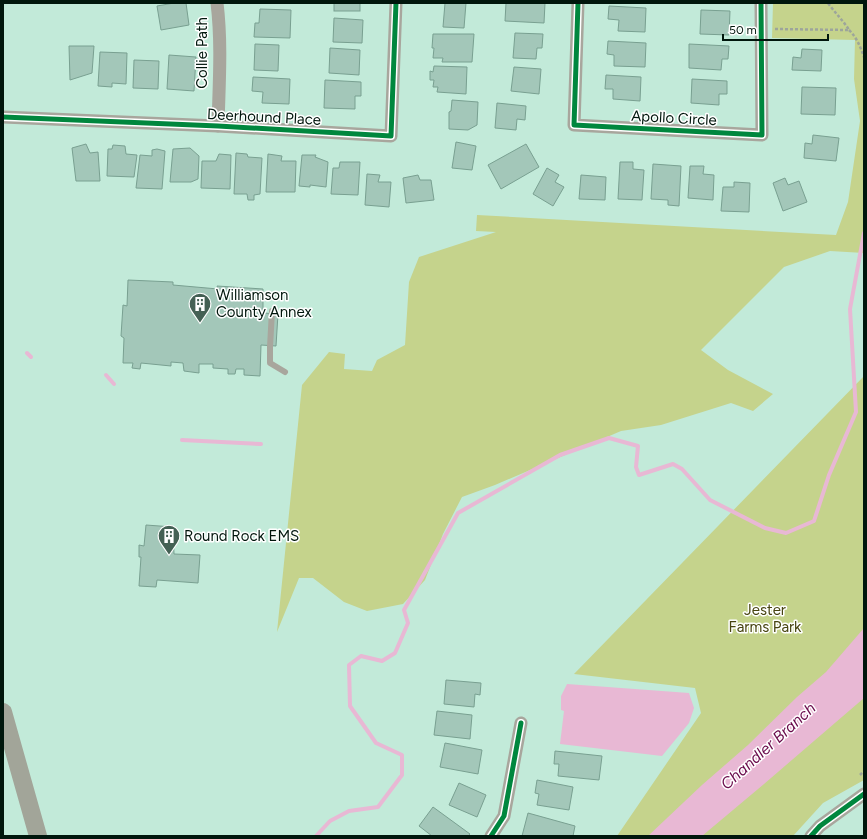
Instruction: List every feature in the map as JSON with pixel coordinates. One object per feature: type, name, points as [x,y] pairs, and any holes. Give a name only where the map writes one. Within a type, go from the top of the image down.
[{"type":"main road","points":[[3,712],[38,836]]},
{"type":"street","name":"Collie Path","points":[[217,3],[220,21],[218,126]]},
{"type":"street","name":"Deerhound Place","points":[[3,117],[218,126],[391,136],[396,3]]},
{"type":"street","name":"Apollo Circle","points":[[578,3],[574,125],[762,135],[761,3]]},
{"type":"street","points":[[492,836],[504,816],[521,723]]},
{"type":"street","points":[[811,836],[820,826],[864,794]]},
{"type":"lane","points":[[272,311],[270,363],[286,372]]},
{"type":"path","points":[[828,3],[844,21],[860,45],[864,56]]},
{"type":"path","points":[[775,29],[849,30]]},
{"type":"path","points":[[860,776],[864,771]]},
{"type":"green space","points":[[773,3],[864,3],[864,253],[830,251],[784,267],[701,350],[728,370],[773,394],[753,411],[731,403],[661,425],[621,431],[495,485],[462,497],[443,534],[425,580],[403,604],[367,611],[344,602],[313,578],[299,578],[277,632],[302,385],[329,352],[345,354],[344,369],[372,371],[377,360],[405,345],[409,282],[419,257],[496,232],[476,231],[477,215],[836,235],[848,202],[860,121],[854,79],[855,40],[772,38]]},
{"type":"green space","name":"Jester Farms Park","points":[[864,376],[864,780],[823,803],[793,836],[617,836],[701,713],[695,688],[574,674]]},
{"type":"water","name":"Chandler Branch","points":[[864,628],[864,698],[702,836],[648,836],[702,785],[748,745],[797,697],[826,672]]},
{"type":"water","points":[[567,684],[689,693],[694,708],[689,723],[662,756],[560,744],[564,711],[561,710],[561,696]]},
{"type":"building","points":[[174,3],[186,3],[189,25],[161,30],[157,6]]},
{"type":"building","points":[[334,3],[360,3],[360,11],[334,11]]},
{"type":"building","points":[[445,3],[466,3],[464,28],[443,27]]},
{"type":"building","points":[[506,3],[545,3],[544,23],[505,21]]},
{"type":"building","points":[[609,6],[646,8],[645,32],[618,31],[619,20],[608,19]]},
{"type":"building","points":[[260,9],[291,10],[290,38],[254,37],[255,23],[259,23]]},
{"type":"building","points":[[701,10],[730,11],[729,35],[700,34]]},
{"type":"building","points":[[334,18],[363,20],[362,43],[333,42]]},
{"type":"building","points":[[515,33],[543,34],[542,48],[537,48],[536,59],[513,58]]},
{"type":"building","points":[[433,34],[474,34],[472,62],[442,62],[443,58],[433,58]]},
{"type":"building","points":[[608,41],[646,43],[645,67],[614,66],[614,55],[607,54]]},
{"type":"building","points":[[255,44],[279,45],[278,71],[254,70]]},
{"type":"building","points":[[689,44],[729,46],[728,59],[722,59],[721,70],[689,68]]},
{"type":"building","points":[[69,46],[94,46],[92,73],[70,80]]},
{"type":"building","points":[[330,48],[360,50],[359,75],[329,73]]},
{"type":"building","points":[[802,49],[822,50],[821,71],[792,70],[793,57],[801,58]]},
{"type":"building","points":[[100,52],[127,53],[126,84],[112,83],[112,87],[98,86]]},
{"type":"building","points":[[169,55],[196,57],[194,91],[167,89]]},
{"type":"building","points":[[134,60],[159,61],[158,89],[133,88]]},
{"type":"building","points":[[434,66],[467,67],[466,94],[437,92],[438,87],[433,87],[434,80],[430,80],[430,71],[433,72]]},
{"type":"building","points":[[514,67],[541,69],[539,94],[511,91]]},
{"type":"building","points":[[606,75],[641,77],[640,101],[613,99],[613,89],[605,89]]},
{"type":"building","points":[[253,77],[290,79],[289,104],[262,103],[263,92],[252,91]]},
{"type":"building","points":[[692,79],[727,81],[727,94],[719,94],[719,105],[691,103]]},
{"type":"building","points":[[325,80],[361,82],[361,96],[355,96],[355,109],[324,108]]},
{"type":"building","points":[[802,87],[836,88],[835,115],[801,114]]},
{"type":"building","points":[[452,100],[478,102],[477,125],[468,130],[449,129],[449,112],[451,111]]},
{"type":"building","points":[[497,103],[526,106],[525,120],[517,119],[516,130],[495,128]]},
{"type":"building","points":[[813,135],[839,138],[836,161],[804,158],[805,143],[812,144]]},
{"type":"building","points":[[456,142],[476,146],[472,170],[452,168]]},
{"type":"building","points":[[86,144],[90,153],[98,152],[100,181],[76,181],[72,148]]},
{"type":"building","points":[[526,144],[539,167],[501,189],[488,165]]},
{"type":"building","points":[[113,145],[125,146],[126,154],[137,155],[134,177],[107,176],[108,149],[112,149]]},
{"type":"building","points":[[190,148],[199,156],[198,179],[191,182],[170,182],[173,149]]},
{"type":"building","points":[[157,149],[165,151],[162,189],[136,188],[140,155],[152,156],[152,150]]},
{"type":"building","points":[[236,153],[247,154],[248,157],[262,158],[260,194],[254,195],[254,200],[248,200],[247,194],[234,194]]},
{"type":"building","points":[[219,154],[231,155],[230,189],[201,188],[202,161],[216,161]]},
{"type":"building","points":[[268,154],[282,156],[281,161],[296,161],[295,192],[266,192]]},
{"type":"building","points":[[302,155],[316,155],[315,157],[328,162],[326,187],[310,185],[310,187],[299,186]]},
{"type":"building","points":[[340,162],[360,162],[358,195],[331,194],[333,168],[339,168]]},
{"type":"building","points":[[620,162],[633,162],[633,169],[644,170],[642,200],[618,199]]},
{"type":"building","points":[[653,164],[681,166],[679,206],[668,205],[668,200],[651,199]]},
{"type":"building","points":[[690,166],[704,166],[703,174],[714,175],[713,200],[688,198]]},
{"type":"building","points":[[547,168],[559,175],[555,182],[564,187],[553,206],[533,194]]},
{"type":"building","points":[[367,174],[380,175],[378,182],[391,182],[389,207],[365,205]]},
{"type":"building","points":[[418,175],[420,180],[431,180],[434,200],[406,203],[403,178]]},
{"type":"building","points":[[581,175],[606,177],[605,200],[579,199]]},
{"type":"building","points":[[785,178],[788,185],[799,181],[807,202],[783,211],[773,183]]},
{"type":"building","points":[[734,182],[750,183],[749,212],[721,211],[723,187],[734,187]]},
{"type":"building","name":"Williamson County Annex","points":[[128,280],[173,282],[173,285],[218,289],[217,286],[263,289],[263,313],[278,314],[276,346],[261,345],[260,376],[244,375],[244,369],[236,369],[235,374],[228,374],[228,369],[213,368],[213,364],[199,364],[199,373],[184,371],[183,363],[171,362],[171,366],[141,363],[140,369],[132,368],[133,363],[123,363],[124,338],[121,336],[123,305],[127,306]]},
{"type":"building","name":"Round Rock EMS","points":[[146,525],[173,527],[174,554],[200,555],[198,583],[157,580],[156,587],[139,586],[141,557],[139,557],[139,545],[144,546]]},
{"type":"building","points":[[446,680],[481,683],[480,695],[475,694],[474,707],[444,704]]},
{"type":"building","points":[[437,711],[472,715],[470,739],[434,735]]},
{"type":"building","points":[[445,743],[482,750],[478,774],[440,767]]},
{"type":"building","points":[[555,751],[602,756],[599,780],[558,776],[559,764],[554,764]]},
{"type":"building","points":[[537,780],[573,787],[569,810],[537,805],[539,794],[535,793]]},
{"type":"building","points":[[459,783],[486,795],[477,817],[449,805]]},
{"type":"building","points":[[433,807],[470,834],[468,836],[432,836],[419,826]]},
{"type":"building","points":[[528,813],[575,826],[573,836],[522,836]]},
{"type":"waterway","points":[[316,836],[330,821],[349,811],[378,807],[402,775],[402,755],[376,743],[350,706],[349,665],[361,656],[382,661],[395,653],[408,623],[404,610],[458,513],[560,455],[609,438],[638,446],[636,467],[639,475],[673,464],[682,469],[710,500],[765,528],[786,533],[814,521],[829,475],[856,412],[850,309],[864,233]]},
{"type":"waterway","points":[[27,353],[31,357]]},
{"type":"waterway","points":[[106,375],[114,384]]},
{"type":"waterway","points":[[182,440],[261,444]]},
{"type":"cycle path","points":[[3,117],[218,126],[391,136],[396,3]]},
{"type":"cycle path","points":[[578,3],[574,125],[762,135],[761,3]]},
{"type":"cycle path","points":[[491,836],[504,816],[521,723]]},
{"type":"cycle path","points":[[811,836],[820,826],[864,794]]},
{"type":"place","name":"Williamson County Annex","points":[[200,324]]},
{"type":"place","name":"Round Rock EMS","points":[[169,556]]}]
